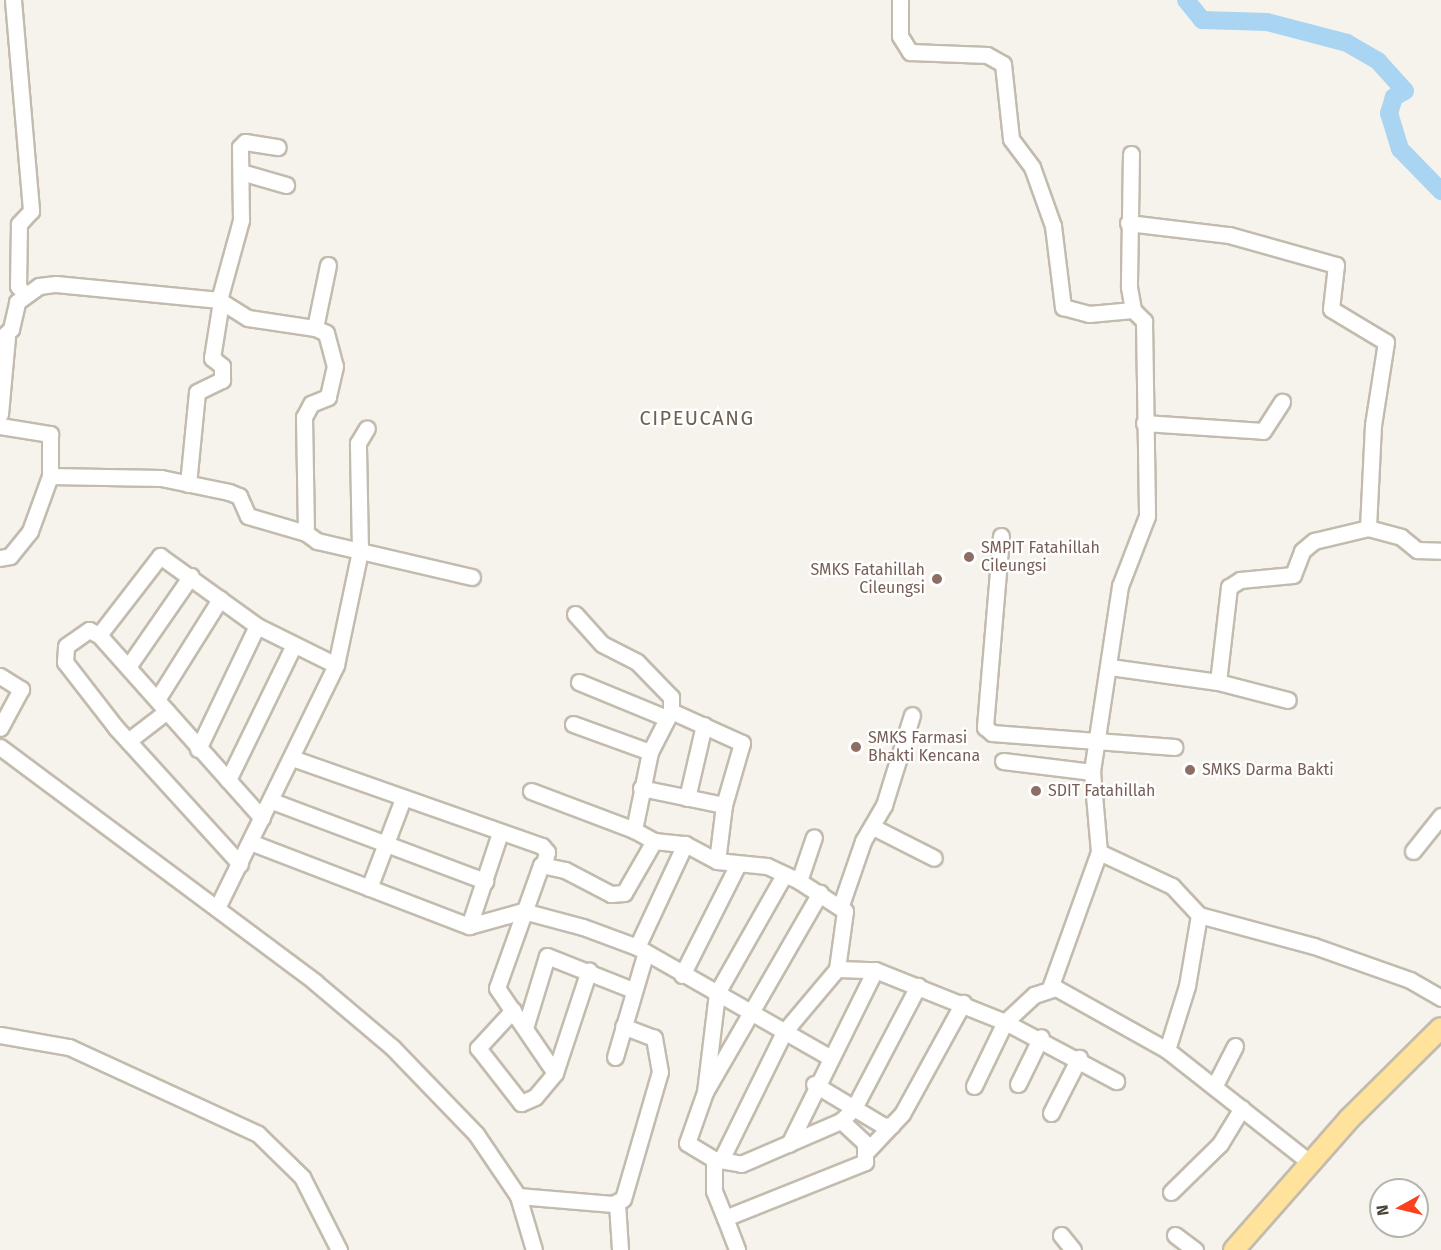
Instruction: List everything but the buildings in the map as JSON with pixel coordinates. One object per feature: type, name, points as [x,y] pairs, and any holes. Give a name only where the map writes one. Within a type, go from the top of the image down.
[{"type":"main road","points":[[1234,1250],[1312,1164],[1349,1119],[1441,1028]]},
{"type":"street","points":[[13,0],[31,212],[19,224],[18,286],[25,295]]},
{"type":"street","points":[[900,0],[900,36],[910,52],[987,55],[1003,64],[1011,140],[1032,167],[1053,226],[1063,307],[1089,314],[1133,310]]},
{"type":"street","points":[[188,484],[197,392],[222,380],[222,366],[212,358],[220,301],[241,220],[243,143],[278,147]]},
{"type":"street","points":[[1050,988],[1099,852],[1092,772],[1095,739],[1110,667],[1127,558],[1147,516],[1144,321],[1133,310],[1128,223],[1131,154]]},
{"type":"street","points":[[241,172],[286,185]]},
{"type":"street","points":[[1128,223],[1228,235],[1336,265],[1331,309],[1386,342],[1372,425],[1368,528]]},
{"type":"street","points":[[315,328],[328,265]]},
{"type":"street","points":[[0,414],[4,338],[13,310],[25,295],[39,286],[75,284],[220,301],[248,318],[315,328],[326,333],[334,366],[327,397],[311,404],[304,417],[306,533]]},
{"type":"street","points":[[1144,423],[1263,431],[1282,402]]},
{"type":"street","points":[[0,426],[50,434],[50,476],[30,531],[9,556],[0,558]]},
{"type":"street","points":[[217,908],[272,801],[336,665],[360,551],[358,443],[368,428]]},
{"type":"street","points":[[50,476],[188,484],[239,496],[248,516],[360,551],[472,577]]},
{"type":"street","points":[[1218,682],[1227,595],[1234,582],[1293,575],[1307,544],[1368,528],[1401,537],[1417,550],[1441,551]]},
{"type":"street","points":[[1001,536],[986,727],[992,732],[1174,747]]},
{"type":"street","points":[[99,635],[156,557],[191,576],[257,626],[292,647],[336,665]]},
{"type":"street","points":[[130,664],[191,576]]},
{"type":"street","points":[[128,741],[162,704],[220,599]]},
{"type":"street","points":[[574,614],[602,644],[637,662],[669,693],[668,714],[650,752],[640,788],[634,830]]},
{"type":"street","points":[[198,749],[257,626]]},
{"type":"street","points":[[240,864],[128,741],[62,657],[66,646],[84,632],[99,635],[130,664],[198,749],[262,818]]},
{"type":"street","points":[[228,780],[292,647]]},
{"type":"street","points":[[1110,667],[1218,682],[1288,699]]},
{"type":"street","points":[[0,676],[21,689],[0,728]]},
{"type":"street","points":[[579,682],[704,726],[742,743],[724,806],[717,861]]},
{"type":"street","points":[[737,1250],[714,1191],[718,1159],[784,1032],[837,969],[846,920],[841,905],[873,827],[912,715]]},
{"type":"street","points":[[573,724],[650,752]]},
{"type":"street","points":[[687,798],[704,726]]},
{"type":"street","points":[[0,747],[217,908],[392,1047],[476,1134],[518,1196],[534,1250]]},
{"type":"street","points":[[292,758],[402,801],[546,849],[544,864],[533,877],[497,988],[555,1073]]},
{"type":"street","points":[[1003,761],[1092,772]]},
{"type":"street","points":[[640,788],[724,806]]},
{"type":"street","points":[[531,791],[634,830],[654,841],[685,844],[717,861],[767,866],[841,905]]},
{"type":"street","points":[[272,801],[486,881]]},
{"type":"street","points":[[369,888],[388,843],[402,801]]},
{"type":"street","points":[[1413,851],[1441,816]]},
{"type":"street","points":[[873,827],[934,858]]},
{"type":"street","points":[[469,926],[486,881],[500,833]]},
{"type":"street","points":[[799,881],[814,837]]},
{"type":"street","points":[[544,864],[611,894],[624,893],[654,841]]},
{"type":"street","points":[[250,842],[469,926],[523,910],[641,949],[682,975],[829,1057]]},
{"type":"street","points":[[615,1057],[633,990],[641,949],[685,844]]},
{"type":"street","points":[[1099,852],[1172,886],[1199,915],[1314,946],[1410,980],[1441,998]]},
{"type":"street","points":[[682,975],[738,864]]},
{"type":"street","points":[[705,1092],[717,993],[784,875]]},
{"type":"street","points":[[820,893],[705,1092],[687,1143],[718,1159],[750,1162],[841,1122],[854,1108],[918,986]]},
{"type":"street","points":[[1167,1050],[1187,986],[1199,915]]},
{"type":"street","points":[[525,1028],[547,956],[589,970],[633,990]]},
{"type":"street","points":[[837,969],[876,970],[963,1003],[1041,1036],[1116,1081]]},
{"type":"street","points":[[513,1010],[478,1046],[479,1051],[521,1103],[535,1097],[555,1073],[589,970]]},
{"type":"street","points":[[789,1144],[814,1084],[876,970]]},
{"type":"street","points":[[974,1086],[1005,1022],[1034,994],[1050,988],[1167,1050],[1312,1164]]},
{"type":"street","points":[[726,1218],[860,1166],[867,1151],[892,1125],[963,1003]]},
{"type":"street","points":[[620,1250],[617,1203],[660,1072],[654,1038],[623,1026]]},
{"type":"street","points":[[0,1035],[69,1047],[258,1134],[302,1177],[339,1250]]},
{"type":"street","points":[[1018,1084],[1041,1036]]},
{"type":"street","points":[[1214,1086],[1235,1046]]},
{"type":"street","points":[[1051,1113],[1079,1058]]},
{"type":"street","points":[[814,1084],[854,1108],[892,1125]]},
{"type":"street","points":[[1171,1192],[1220,1144],[1242,1108]]},
{"type":"street","points":[[841,1122],[856,1131],[867,1151]]},
{"type":"street","points":[[518,1196],[617,1203]]},
{"type":"street","points":[[1061,1235],[1073,1250]]},
{"type":"street","points":[[1174,1235],[1195,1250]]},
{"type":"waterway","points":[[1186,0],[1202,20],[1267,22],[1347,43],[1378,61],[1405,91],[1394,97],[1389,113],[1400,149],[1441,191]]},
{"type":"place","name":"SMPIT Fatahillah Cileungsi","points":[[969,557]]},
{"type":"place","name":"SMKS Fatahillah Cileungsi","points":[[937,579]]},
{"type":"place","name":"SMKS Farmasi Bhakti Kencana","points":[[856,747]]},
{"type":"place","name":"SMKS Darma Bakti","points":[[1190,770]]},
{"type":"place","name":"SDIT Fatahillah","points":[[1036,791]]},
{"type":"district","name":"CIPEUCANG","points":[[697,418]]}]
